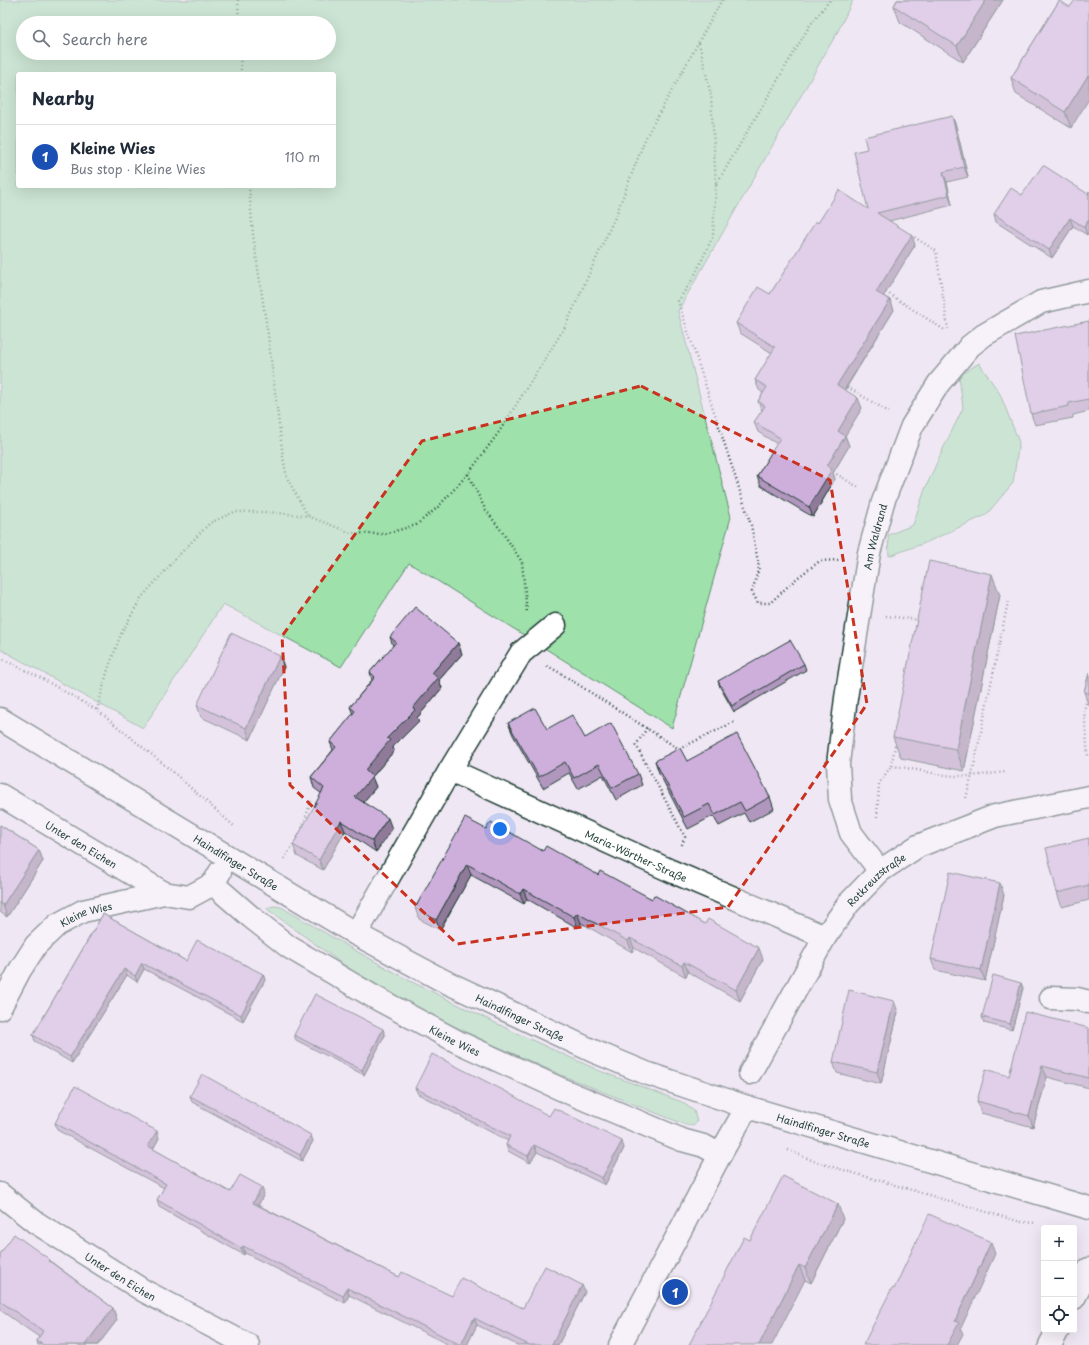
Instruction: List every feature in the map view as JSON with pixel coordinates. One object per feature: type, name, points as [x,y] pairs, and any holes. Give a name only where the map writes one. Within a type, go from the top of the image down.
[{"type":"street","name":"Am Waldrand","points":[[880,871],[851,833],[840,799],[838,764],[846,698],[869,553],[883,502],[912,426],[939,383],[970,346],[984,335],[1041,302],[1089,291]]},
{"type":"street","points":[[356,934],[450,770],[525,649],[555,625]]},
{"type":"street","name":"Haindlfinger Straße","points":[[0,719],[356,934],[442,980],[593,1051],[646,1072],[747,1107],[1089,1208]]},
{"type":"street","name":"Maria-Wörther-Straße","points":[[450,770],[671,871],[825,937]]},
{"type":"street","name":"Unter den Eichen","points":[[0,795],[164,893]]},
{"type":"street","name":"Rotkreuzstraße","points":[[750,1073],[825,937],[849,903],[880,871],[918,846],[995,816],[1089,797]]},
{"type":"street","points":[[213,884],[228,857]]},
{"type":"street","name":"Kleine Wies","points":[[0,1008],[20,970],[36,945],[57,924],[83,911],[164,893],[188,897],[213,884],[289,947],[374,997],[452,1038],[564,1091],[682,1140],[704,1146],[720,1155]]},
{"type":"street","points":[[1051,998],[1077,999],[1089,1002]]},
{"type":"street","points":[[620,1345],[720,1155],[747,1107]]},
{"type":"street","name":"Unter den Eichen","points":[[0,1194],[35,1222],[144,1291],[248,1345]]},
{"type":"street","points":[[1075,1297],[1089,1269]]},
{"type":"street","points":[[1050,1345],[1056,1333]]},
{"type":"path","points":[[238,0],[239,16]]},
{"type":"path","points":[[97,710],[108,669],[122,634],[141,598],[179,554],[210,523],[234,512],[268,512],[308,516],[351,533],[385,534],[416,525],[437,508],[468,474],[500,432],[565,327],[616,215],[646,137],[722,0]]},
{"type":"path","points":[[716,185],[810,25],[830,0]]},
{"type":"path","points":[[699,43],[711,95],[716,185],[713,236],[694,277],[678,301],[751,525],[759,567],[752,592],[758,603],[770,603],[797,578],[820,561],[846,560],[869,553]]},
{"type":"path","points":[[240,60],[241,72]]},
{"type":"path","points":[[249,188],[253,235],[268,336],[283,457],[287,478],[308,516]]},
{"type":"path","points":[[886,292],[948,332],[936,251],[906,232]]},
{"type":"path","points":[[840,382],[912,426]]},
{"type":"path","points":[[468,474],[485,509],[522,562],[525,649],[679,749],[736,720]]},
{"type":"path","points":[[966,800],[1008,602]]},
{"type":"path","points":[[889,617],[920,620]]},
{"type":"path","points":[[0,658],[41,678],[97,710],[173,772],[237,829]]},
{"type":"path","points":[[1087,697],[1084,711],[1089,756]]},
{"type":"path","points":[[647,728],[636,745],[685,837],[671,871]]},
{"type":"path","points":[[877,820],[879,784],[891,766],[897,736]]},
{"type":"path","points":[[891,766],[906,767],[931,773],[957,776],[1007,772]]},
{"type":"path","points":[[282,862],[301,832],[311,801]]},
{"type":"highlighted area","points":[[641,386],[830,480],[867,704],[728,907],[457,944],[290,785],[282,636],[422,441]]},
{"type":"green space","points":[[0,0],[853,0],[838,31],[678,311],[731,517],[672,728],[409,563],[341,667],[223,604],[143,728],[0,649]]},
{"type":"green space","points":[[979,363],[1000,394],[1019,442],[1013,483],[986,515],[925,543],[889,556],[888,535],[913,525],[925,489],[963,408],[959,376]]},
{"type":"green space","points":[[275,906],[281,907],[410,981],[512,1031],[600,1071],[682,1102],[694,1111],[697,1122],[696,1124],[691,1126],[686,1125],[566,1077],[489,1043],[429,1014],[351,970],[267,909]]},
{"type":"building","points":[[897,0],[986,0],[957,46],[894,6]]},
{"type":"building","points":[[1075,0],[1089,0],[1089,74],[1065,112],[1011,78],[1059,1],[1070,7]]},
{"type":"building","points":[[952,116],[964,167],[943,172],[949,195],[877,213],[912,235],[876,292],[890,300],[837,385],[858,398],[838,431],[845,436],[827,466],[832,469],[809,507],[757,476],[780,438],[754,422],[765,406],[758,401],[767,387],[755,380],[775,347],[736,323],[758,287],[770,294],[816,221],[818,223],[839,190],[868,209],[854,152],[867,149],[864,137]]},
{"type":"building","points":[[1043,165],[1088,194],[1089,191],[1089,219],[1084,227],[1070,218],[1049,250],[994,214],[1011,188],[1022,195]]},
{"type":"building","points":[[1089,321],[1089,399],[1069,403],[1069,406],[1031,414],[1015,336]]},
{"type":"building","points":[[929,561],[992,574],[956,749],[893,737]]},
{"type":"building","points":[[415,607],[458,643],[432,673],[438,678],[413,708],[415,710],[387,738],[390,740],[365,770],[372,777],[355,797],[388,818],[372,841],[341,821],[319,860],[293,845],[324,788],[311,777],[336,747],[330,742],[355,711],[350,707],[375,677],[370,672],[396,642],[390,637]]},
{"type":"building","points":[[231,633],[280,656],[246,728],[197,705]]},
{"type":"building","points":[[790,640],[804,664],[732,706],[718,681]]},
{"type":"building","points":[[1089,673],[1089,694],[1084,692]]},
{"type":"building","points":[[535,708],[547,729],[572,715],[585,738],[611,723],[638,774],[612,788],[599,764],[574,778],[565,762],[539,777],[508,723]]},
{"type":"building","points":[[737,734],[770,797],[745,811],[740,802],[715,815],[709,804],[684,817],[655,761],[680,748],[687,761]]},
{"type":"building","points":[[465,818],[486,829],[491,822],[543,851],[546,846],[598,875],[600,871],[652,899],[654,895],[705,924],[708,919],[759,948],[736,990],[684,962],[682,966],[630,938],[628,941],[577,913],[574,917],[523,889],[520,894],[467,864],[436,920],[415,908]]},
{"type":"building","points":[[0,825],[39,850],[3,905],[0,903]]},
{"type":"building","points":[[1089,838],[1089,885],[1057,893],[1046,848]]},
{"type":"building","points":[[950,872],[1000,883],[981,970],[931,959]]},
{"type":"building","points":[[103,914],[186,961],[197,940],[263,974],[241,1015],[142,963],[135,976],[124,969],[70,1057],[33,1035]]},
{"type":"building","points":[[993,975],[1021,983],[1010,1024],[982,1017]]},
{"type":"building","points":[[849,990],[894,1001],[877,1072],[833,1062]]},
{"type":"building","points":[[315,994],[383,1029],[362,1070],[294,1035]]},
{"type":"building","points":[[1025,1012],[1089,1028],[1089,1078],[1042,1066],[1029,1116],[977,1101],[986,1069],[1009,1076]]},
{"type":"building","points":[[432,1054],[503,1090],[549,1116],[554,1108],[622,1141],[602,1178],[534,1145],[528,1156],[506,1145],[510,1136],[415,1088]]},
{"type":"building","points":[[202,1074],[311,1135],[300,1155],[190,1096]]},
{"type":"building","points":[[75,1086],[157,1131],[148,1146],[230,1192],[240,1175],[262,1187],[253,1203],[399,1277],[402,1272],[452,1296],[461,1278],[523,1308],[545,1266],[582,1285],[552,1345],[529,1345],[474,1318],[461,1345],[347,1288],[343,1296],[243,1246],[241,1248],[157,1200],[166,1184],[55,1123]]},
{"type":"building","points":[[783,1176],[838,1204],[805,1268],[799,1265],[759,1345],[689,1345],[744,1237],[750,1240]]},
{"type":"building","points":[[929,1214],[991,1242],[955,1321],[959,1323],[947,1345],[863,1345],[892,1288],[894,1289]]},
{"type":"building","points":[[14,1234],[113,1308],[85,1345],[43,1345],[37,1341],[43,1331],[0,1301],[0,1254]]},
{"type":"place","name":"Kleine Wies","points":[[675,1292]]}]
